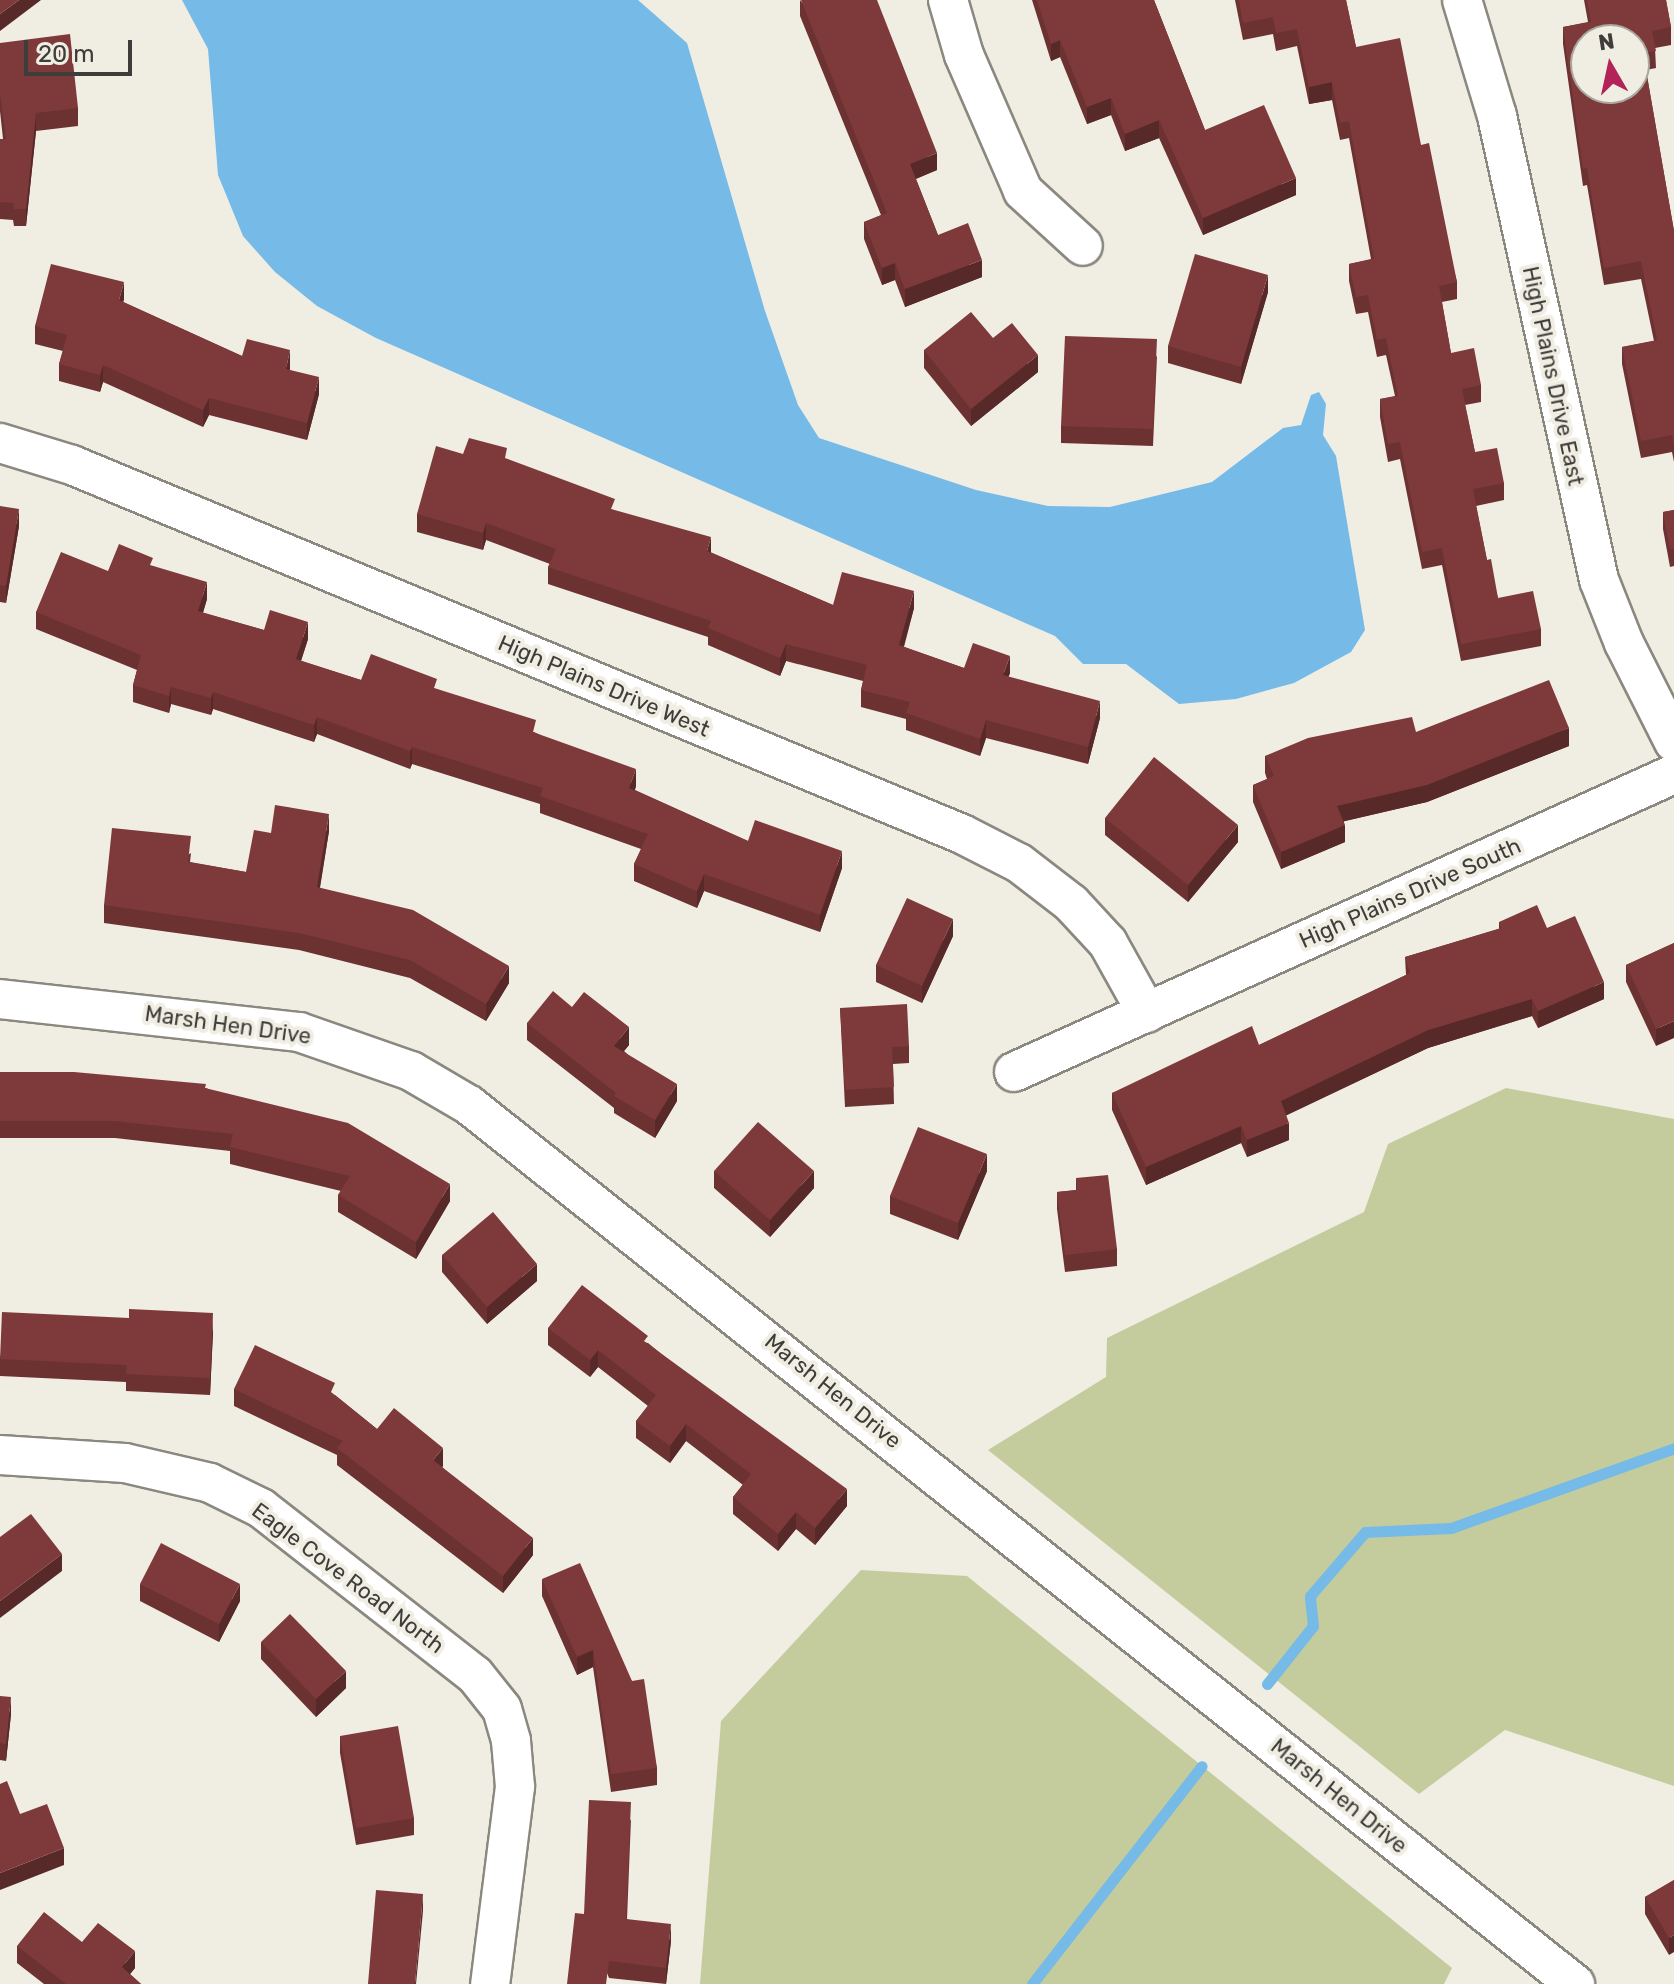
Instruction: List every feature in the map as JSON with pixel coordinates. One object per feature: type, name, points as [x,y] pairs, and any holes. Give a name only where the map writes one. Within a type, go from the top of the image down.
[{"type":"street","points":[[948,0],[964,55],[1023,191],[1083,246]]},
{"type":"street","name":"High Plains Drive East","points":[[1462,0],[1497,116],[1599,580],[1624,643],[1674,742]]},
{"type":"street","name":"High Plains Drive West","points":[[0,443],[72,465],[962,834],[1019,863],[1071,903],[1108,943],[1147,1013]]},
{"type":"street","name":"High Plains Drive South","points":[[1014,1072],[1674,774]]},
{"type":"street","name":"Marsh Hen Drive","points":[[0,999],[299,1032],[398,1065],[469,1105],[1575,1984]]},
{"type":"street","name":"Eagle Cove Road North","points":[[0,1455],[125,1463],[210,1483],[261,1508],[475,1675],[502,1709],[511,1741],[515,1787],[490,1984]]},
{"type":"green space","points":[[1506,1088],[1674,1119],[1674,1786],[1505,1730],[1419,1794],[988,1450],[1106,1377],[1107,1338],[1364,1212],[1388,1144]]},
{"type":"green space","points":[[861,1570],[967,1576],[1452,1968],[1444,1984],[700,1984],[721,1721]]},
{"type":"water","points":[[182,0],[638,0],[687,43],[765,311],[798,405],[819,438],[976,490],[1048,506],[1110,507],[1212,482],[1283,428],[1301,425],[1311,395],[1319,392],[1326,404],[1323,435],[1336,456],[1365,630],[1351,652],[1294,683],[1236,699],[1179,704],[1126,664],[1083,664],[1055,636],[376,338],[317,306],[275,272],[243,236],[218,175],[208,49]]},
{"type":"building","points":[[0,0],[19,0],[0,14]]},
{"type":"building","points":[[801,0],[877,0],[937,153],[910,164],[938,235],[968,223],[982,260],[905,289],[895,263],[882,268],[864,222],[887,213]]},
{"type":"building","points":[[1037,0],[1154,0],[1205,130],[1264,105],[1296,178],[1203,218],[1159,120],[1125,134],[1111,98],[1087,107],[1060,40],[1051,44]]},
{"type":"building","points":[[1239,0],[1346,0],[1356,47],[1400,38],[1421,145],[1429,143],[1457,282],[1439,286],[1451,353],[1474,348],[1481,385],[1462,389],[1475,452],[1497,448],[1504,483],[1473,489],[1487,560],[1491,559],[1498,598],[1533,591],[1541,629],[1461,644],[1442,548],[1422,552],[1400,442],[1388,444],[1380,399],[1398,396],[1386,338],[1377,340],[1368,295],[1356,297],[1349,264],[1374,259],[1349,121],[1340,123],[1332,82],[1309,87],[1297,29],[1276,33],[1273,17],[1243,23]]},
{"type":"building","points":[[1587,0],[1666,0],[1671,27],[1652,31],[1656,51],[1650,52],[1650,24],[1580,24],[1591,22]]},
{"type":"building","points":[[1570,26],[1570,77],[1563,27]]},
{"type":"building","points":[[70,34],[78,108],[36,113],[26,209],[14,209],[13,203],[0,202],[0,139],[6,139],[0,94],[0,43]]},
{"type":"building","points":[[1650,93],[1674,231],[1674,444],[1672,435],[1641,441],[1622,347],[1657,340],[1641,261],[1604,268],[1587,168],[1583,169],[1574,104],[1650,104]]},
{"type":"building","points":[[1195,254],[1268,275],[1241,367],[1168,346]]},
{"type":"building","points":[[51,264],[124,282],[119,300],[242,356],[247,339],[290,350],[286,369],[319,377],[307,423],[209,398],[203,410],[103,365],[100,375],[59,364],[67,335],[35,326]]},
{"type":"building","points":[[971,312],[993,338],[1012,323],[1038,355],[971,409],[924,350]]},
{"type":"building","points":[[1065,336],[1157,339],[1153,429],[1061,426]]},
{"type":"building","points":[[469,438],[507,448],[505,458],[615,499],[611,509],[711,537],[707,551],[833,605],[842,572],[914,591],[899,645],[964,668],[973,643],[1010,656],[1003,675],[1100,701],[1088,747],[986,720],[980,739],[906,713],[910,702],[861,690],[867,665],[786,644],[780,658],[708,628],[711,621],[548,567],[556,549],[486,523],[483,533],[417,514],[436,446],[463,454]]},
{"type":"building","points":[[0,506],[19,509],[6,586],[0,585]]},
{"type":"building","points":[[1674,510],[1674,549],[1670,549],[1663,512]]},
{"type":"building","points":[[119,544],[153,558],[150,565],[207,582],[198,611],[264,630],[270,610],[308,622],[296,659],[361,680],[371,654],[437,679],[434,688],[536,720],[533,732],[636,769],[629,788],[748,841],[755,820],[842,851],[820,915],[704,874],[697,891],[634,864],[648,834],[540,796],[543,788],[412,747],[410,751],[317,717],[314,725],[213,692],[211,698],[171,687],[169,696],[133,685],[141,655],[36,612],[61,552],[108,571]]},
{"type":"building","points":[[1549,680],[1569,728],[1427,785],[1337,806],[1345,825],[1281,852],[1253,785],[1274,776],[1265,756],[1308,738],[1412,717],[1416,732]]},
{"type":"building","points":[[1154,757],[1238,825],[1188,885],[1105,818]]},
{"type":"building","points":[[275,805],[329,814],[317,887],[413,910],[509,966],[486,1004],[410,960],[299,933],[104,905],[112,828],[191,836],[188,862],[246,872],[254,830],[271,833]]},
{"type":"building","points":[[907,898],[953,919],[922,986],[876,965]]},
{"type":"building","points":[[1537,905],[1547,928],[1575,916],[1604,982],[1538,1011],[1532,999],[1428,1030],[1281,1101],[1289,1123],[1247,1140],[1241,1126],[1146,1167],[1112,1093],[1252,1026],[1259,1045],[1410,973],[1405,957],[1501,928],[1499,922]]},
{"type":"building","points":[[1674,943],[1674,1021],[1656,1029],[1626,965]]},
{"type":"building","points":[[553,991],[572,1007],[584,992],[629,1027],[614,1046],[677,1084],[655,1120],[614,1096],[616,1093],[527,1023]]},
{"type":"building","points":[[907,1004],[909,1046],[892,1047],[894,1087],[845,1090],[840,1008]]},
{"type":"building","points":[[0,1072],[74,1072],[206,1084],[205,1088],[348,1123],[450,1184],[416,1242],[338,1195],[350,1176],[230,1147],[233,1134],[115,1121],[0,1121]]},
{"type":"building","points":[[758,1122],[814,1171],[770,1220],[714,1171]]},
{"type":"building","points":[[918,1127],[987,1154],[958,1223],[890,1196]]},
{"type":"building","points":[[1108,1175],[1117,1249],[1065,1255],[1057,1192],[1077,1190],[1076,1178]]},
{"type":"building","points":[[493,1212],[537,1264],[487,1307],[442,1255]]},
{"type":"building","points":[[582,1285],[648,1336],[644,1341],[847,1489],[815,1528],[796,1512],[778,1534],[733,1497],[751,1474],[686,1424],[670,1446],[636,1421],[656,1395],[598,1350],[590,1360],[548,1328]]},
{"type":"building","points":[[129,1309],[213,1313],[210,1378],[126,1374],[127,1365],[0,1359],[2,1312],[129,1318]]},
{"type":"building","points":[[255,1345],[335,1383],[331,1392],[377,1429],[394,1408],[443,1448],[433,1460],[533,1538],[503,1576],[337,1448],[343,1441],[234,1389]]},
{"type":"building","points":[[31,1514],[62,1554],[0,1601],[0,1537]]},
{"type":"building","points":[[161,1543],[240,1584],[219,1624],[140,1584]]},
{"type":"building","points":[[580,1563],[632,1681],[644,1679],[657,1768],[611,1774],[593,1650],[577,1657],[542,1579]]},
{"type":"building","points":[[290,1614],[346,1671],[316,1699],[261,1642]]},
{"type":"building","points":[[0,1696],[11,1697],[6,1744],[0,1743]]},
{"type":"building","points":[[398,1726],[414,1818],[356,1828],[340,1736]]},
{"type":"building","points":[[7,1781],[20,1814],[47,1804],[64,1848],[0,1873],[0,1784]]},
{"type":"building","points":[[589,1800],[631,1802],[626,1919],[671,1924],[666,1968],[609,1961],[606,1984],[567,1984],[575,1913],[584,1914]]},
{"type":"building","points":[[1674,1880],[1674,1935],[1669,1938],[1645,1897]]},
{"type":"building","points":[[376,1890],[423,1894],[415,1984],[368,1984]]},
{"type":"building","points":[[44,1912],[82,1942],[98,1923],[135,1951],[122,1967],[141,1984],[66,1984],[17,1946]]},
{"type":"waterway","points":[[1267,1684],[1313,1626],[1310,1596],[1365,1532],[1451,1528],[1674,1448]]},
{"type":"waterway","points":[[1032,1984],[1202,1766]]}]
